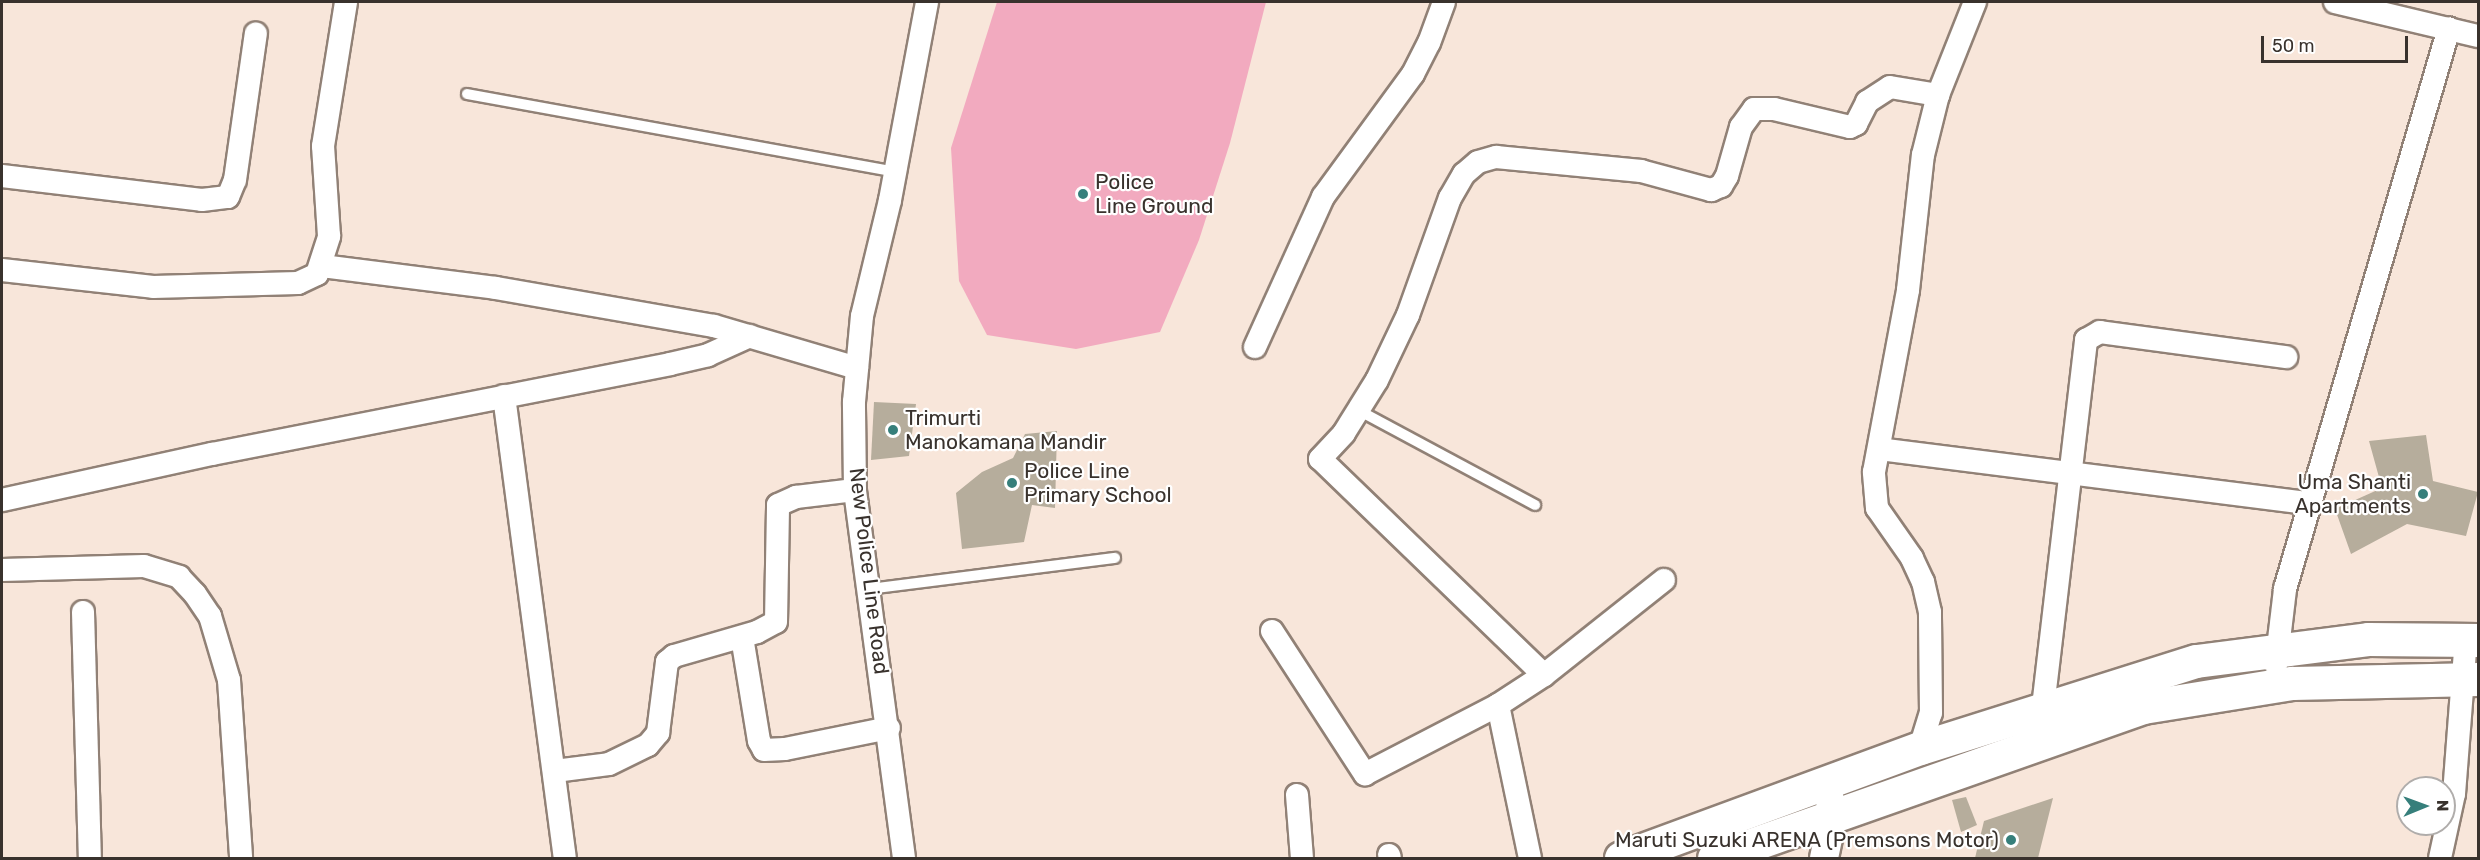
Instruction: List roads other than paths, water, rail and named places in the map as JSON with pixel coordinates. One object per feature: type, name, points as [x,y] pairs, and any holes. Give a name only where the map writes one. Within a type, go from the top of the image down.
[{"type":"main road","points":[[1622,858],[1920,748],[2043,707],[2196,661],[2275,648],[2368,639],[2472,640]]},
{"type":"main road","points":[[1714,858],[1833,814],[2143,707],[2277,684],[2347,679],[2470,679]]},
{"type":"street","points":[[2,270],[185,287],[298,283],[310,280],[322,266],[329,236],[323,146],[346,2]]},
{"type":"street","name":"New Police Line Road","points":[[904,858],[889,728],[855,490],[854,402],[862,316],[895,172],[927,2]]},
{"type":"street","points":[[1256,347],[1323,197],[1413,74],[1429,43],[1444,2]]},
{"type":"street","points":[[1920,748],[1930,713],[1930,612],[1923,582],[1912,558],[1877,508],[1874,472],[1908,290],[1923,155],[1938,95],[1975,2]]},
{"type":"street","points":[[2335,2],[2478,36]]},
{"type":"street","points":[[2277,684],[2275,648],[2285,589],[2312,504],[2449,28]]},
{"type":"street","points":[[2,176],[202,200],[228,197],[236,180],[256,33]]},
{"type":"street","points":[[1544,675],[1320,459],[1344,434],[1408,315],[1450,198],[1464,174],[1478,162],[1496,157],[1641,171],[1711,190],[1720,186],[1726,176],[1741,127],[1754,109],[1774,109],[1850,127],[1856,124],[1872,97],[1890,87],[1938,95]]},
{"type":"street","points":[[322,266],[496,288],[704,324],[857,368]]},
{"type":"street","points":[[2043,707],[2067,475],[2083,348],[2092,334],[2100,332],[2286,357]]},
{"type":"street","points":[[2,500],[223,451],[708,355],[750,336]]},
{"type":"street","points":[[504,396],[565,858]]},
{"type":"street","points":[[1879,449],[2067,475],[2312,504]]},
{"type":"street","points":[[555,771],[609,764],[627,759],[648,745],[658,733],[667,662],[674,656],[742,637],[776,622],[778,505],[796,497],[855,490]]},
{"type":"street","points":[[2,570],[144,566],[179,577],[195,594],[210,616],[229,680],[241,858]]},
{"type":"street","points":[[1272,632],[1365,774],[1498,705],[1544,675],[1664,580]]},
{"type":"street","points":[[83,612],[90,858]]},
{"type":"street","points":[[742,637],[759,741],[764,750],[785,749],[889,728]]},
{"type":"street","points":[[2440,858],[2454,794],[2470,679],[2472,640]]},
{"type":"street","points":[[1498,705],[1530,858]]},
{"type":"street","points":[[1824,858],[1833,814],[1826,783]]},
{"type":"street","points":[[1297,795],[1302,858]]},
{"type":"lane","points":[[467,94],[895,172]]},
{"type":"lane","points":[[1358,410],[1535,505]]},
{"type":"lane","points":[[869,589],[1115,558]]},
{"type":"place","name":"Police Line Ground","points":[[1083,194]]},
{"type":"place","name":"Trimurti Manokamana Mandir","points":[[893,430]]},
{"type":"place","name":"Police Line Primary School","points":[[1012,483]]},
{"type":"place","name":"Uma Shanti Apartments","points":[[2423,494]]},
{"type":"place","name":"Maruti Suzuki ARENA (Premsons Motor)","points":[[2011,840]]}]
